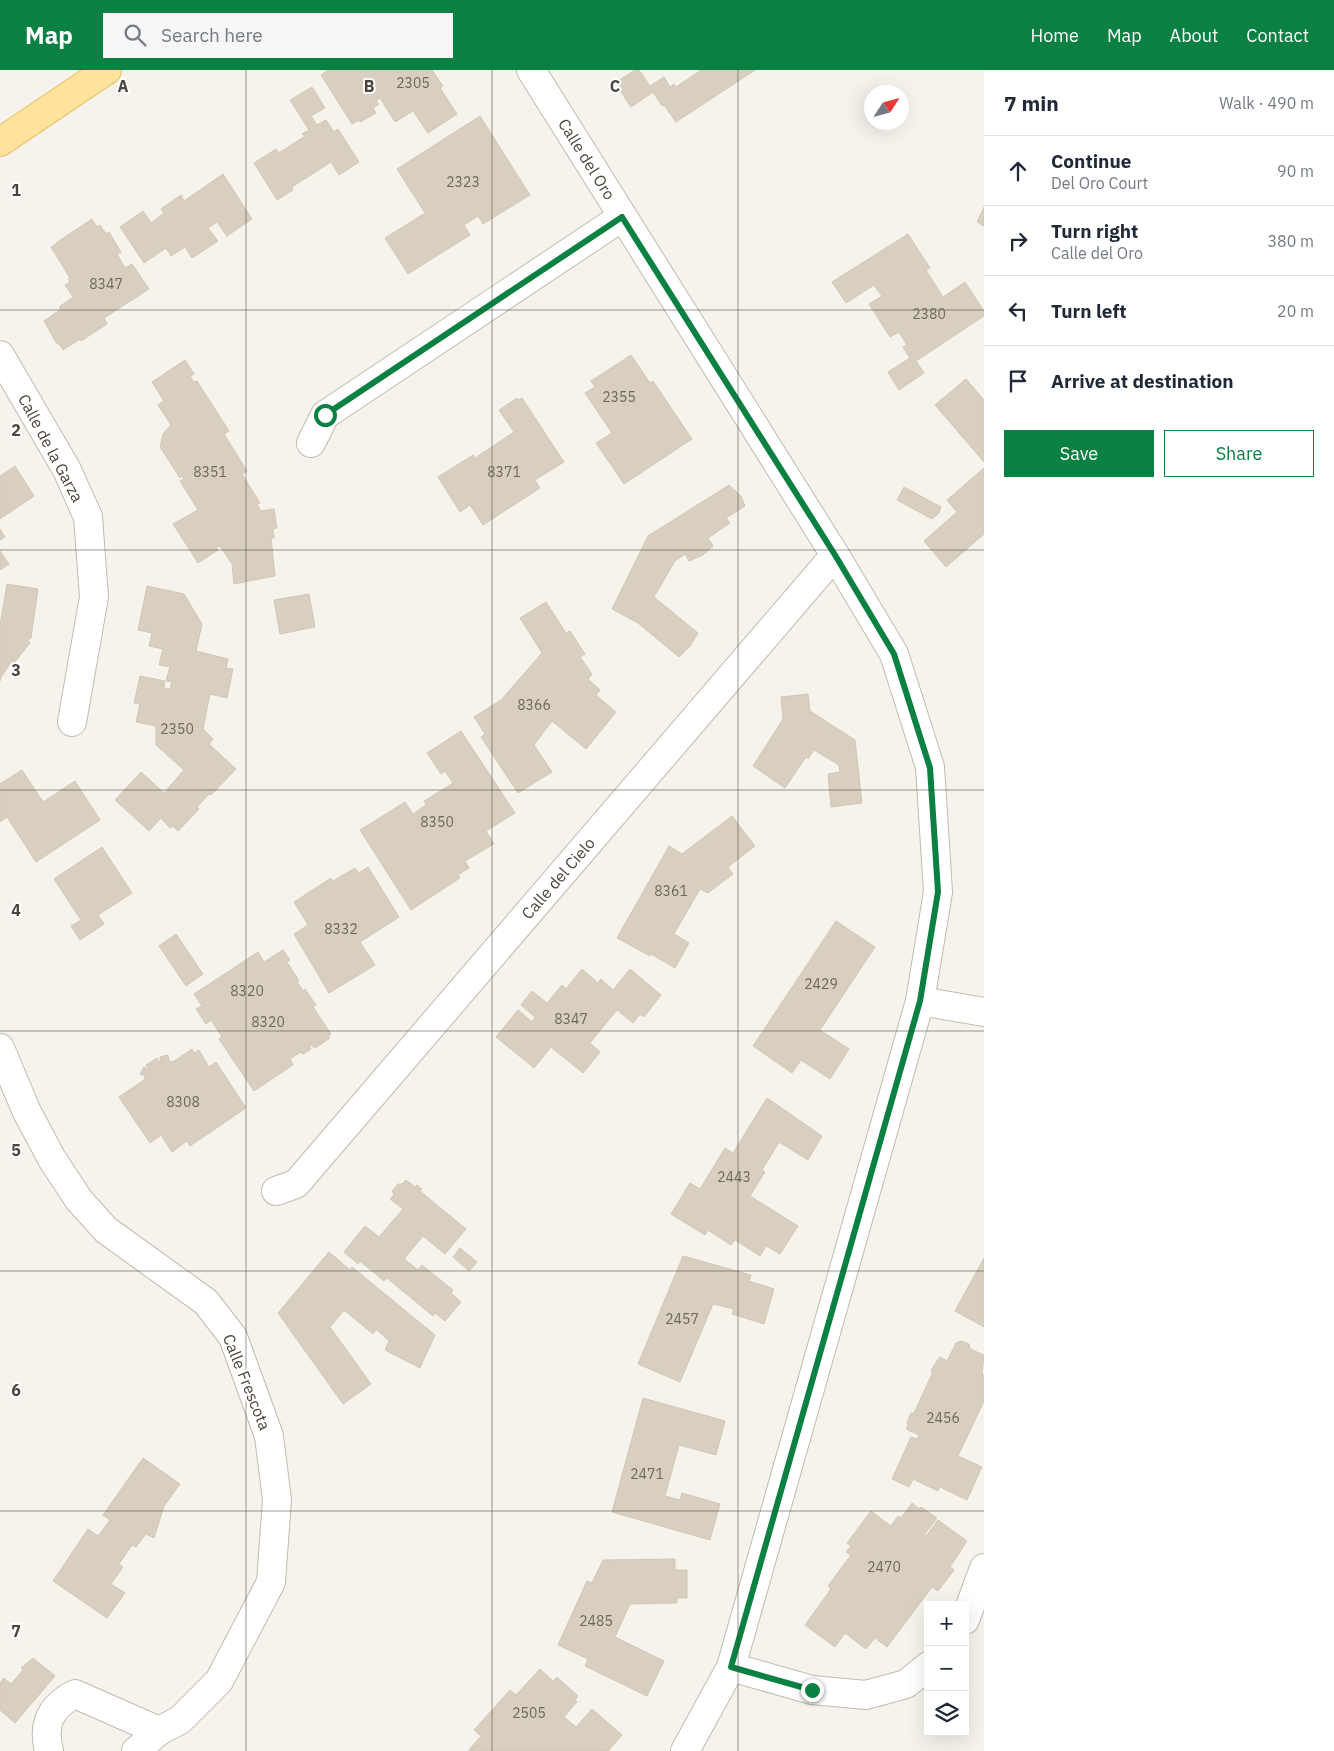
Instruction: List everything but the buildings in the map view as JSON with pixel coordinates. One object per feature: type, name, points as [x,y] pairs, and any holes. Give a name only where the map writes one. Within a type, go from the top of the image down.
[{"type":"main road","points":[[0,142],[107,70]]},
{"type":"street","name":"Calle del Oro","points":[[531,70],[835,555],[894,654],[930,768],[938,892],[920,1001],[731,1667],[685,1751]]},
{"type":"street","points":[[311,443],[325,415],[622,217]]},
{"type":"street","name":"Calle de la Garza","points":[[0,355],[67,470],[88,517],[94,597],[72,722]]},
{"type":"street","name":"Calle del Cielo","points":[[276,1192],[296,1184],[835,555]]},
{"type":"street","points":[[920,1001],[984,1012]]},
{"type":"street","name":"Calle Frescota","points":[[0,1048],[26,1110],[52,1159],[80,1200],[106,1230],[206,1302],[233,1337],[269,1436],[277,1500],[271,1582],[219,1681],[180,1720],[159,1731],[136,1751]]},
{"type":"street","points":[[969,1609],[984,1568]]},
{"type":"street","points":[[731,1667],[812,1690],[866,1695],[906,1684],[924,1669]]},
{"type":"street","points":[[49,1751],[46,1738],[47,1724],[54,1710],[63,1700],[75,1694],[159,1731]]},
{"type":"route","points":[[325,415],[622,217],[835,555],[894,654],[930,768],[938,892],[920,1001],[731,1667],[812,1690]]}]
